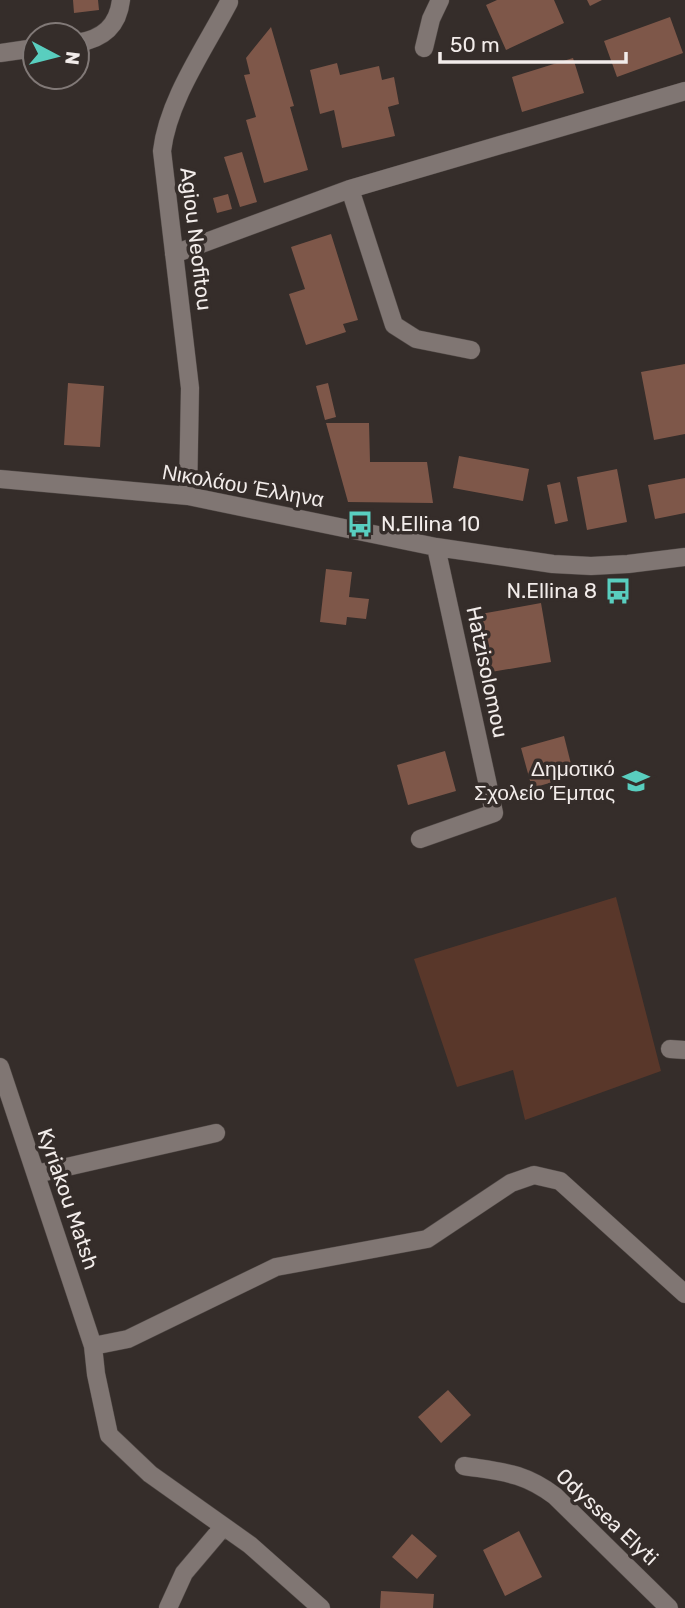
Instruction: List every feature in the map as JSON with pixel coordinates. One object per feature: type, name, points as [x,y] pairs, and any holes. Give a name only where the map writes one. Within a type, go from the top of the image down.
[{"type":"street","points":[[91,39],[102,36],[112,27],[119,14],[121,0]]},
{"type":"street","points":[[424,48],[431,19],[440,0]]},
{"type":"street","name":"Agiou Neofitou","points":[[188,496],[190,388],[162,151],[165,127],[229,2]]},
{"type":"street","points":[[0,53],[21,50]]},
{"type":"street","points":[[174,254],[350,189],[685,91]]},
{"type":"street","points":[[350,189],[394,325],[416,339],[471,350]]},
{"type":"street","name":"Νικολάου Έλληνα","points":[[0,479],[188,496],[436,547],[528,561],[591,566],[685,557]]},
{"type":"street","name":"Hatzisolomou","points":[[420,839],[494,813],[436,547]]},
{"type":"street","name":"Kyriakou Matsh","points":[[0,1067],[93,1346],[109,1435],[150,1474],[250,1545],[318,1605]]},
{"type":"street","points":[[36,1174],[216,1133]]},
{"type":"street","points":[[93,1346],[128,1339],[276,1267],[428,1239],[511,1183],[534,1175],[559,1181],[685,1294]]},
{"type":"street","name":"Odyssea Elyti","points":[[464,1466],[512,1474],[536,1482],[555,1496],[669,1608]]},
{"type":"street","points":[[168,1608],[184,1573],[223,1527]]},
{"type":"shaded area","points":[[616,897],[661,1071],[525,1120],[513,1070],[457,1087],[414,959]]},
{"type":"building","points":[[73,0],[98,0],[99,10],[74,13]]},
{"type":"building","points":[[497,0],[554,0],[564,23],[506,50],[486,5]]},
{"type":"building","points":[[587,0],[602,0],[590,6]]},
{"type":"building","points":[[670,17],[683,53],[617,77],[604,41]]},
{"type":"building","points":[[271,27],[294,106],[290,107],[308,170],[264,183],[246,120],[256,117],[244,75],[250,74],[246,58]]},
{"type":"building","points":[[573,58],[584,93],[522,112],[512,77]]},
{"type":"building","points":[[337,63],[340,75],[379,66],[382,80],[394,77],[399,104],[388,107],[395,136],[342,148],[334,110],[320,114],[310,70]]},
{"type":"building","points":[[242,152],[257,202],[240,207],[224,157]]},
{"type":"building","points":[[228,194],[232,209],[217,213],[213,198]]},
{"type":"building","points":[[331,234],[358,320],[343,324],[346,332],[306,345],[289,294],[305,289],[291,247]]},
{"type":"building","points":[[685,364],[685,434],[654,440],[641,372]]},
{"type":"building","points":[[68,383],[104,386],[100,447],[64,445]]},
{"type":"building","points":[[328,383],[336,417],[325,420],[316,386]]},
{"type":"building","points":[[326,423],[369,423],[370,462],[427,462],[433,503],[348,502]]},
{"type":"building","points":[[459,456],[529,469],[523,501],[453,488]]},
{"type":"building","points":[[617,469],[627,522],[587,530],[577,477]]},
{"type":"building","points":[[685,478],[685,513],[655,519],[648,485]]},
{"type":"building","points":[[560,482],[568,521],[555,524],[547,485]]},
{"type":"building","points":[[326,569],[352,572],[349,597],[369,599],[366,619],[347,617],[346,625],[320,622]]},
{"type":"building","points":[[541,603],[551,662],[485,673],[475,615]]},
{"type":"building","points":[[564,736],[574,776],[532,788],[521,748]]},
{"type":"building","points":[[445,751],[456,791],[408,805],[397,765]]},
{"type":"building","points":[[448,1390],[471,1415],[441,1443],[418,1417]]},
{"type":"building","points":[[519,1531],[542,1577],[505,1596],[483,1550]]},
{"type":"building","points":[[412,1534],[437,1556],[417,1579],[392,1557]]},
{"type":"building","points":[[381,1591],[434,1594],[433,1608],[380,1608]]},
{"type":"place","name":"N.Ellina 10","points":[[360,524]]},
{"type":"place","name":"N.Ellina 8","points":[[618,591]]},
{"type":"place","name":"Δημοτικό Σχολείο Έμπας","points":[[636,781]]}]
